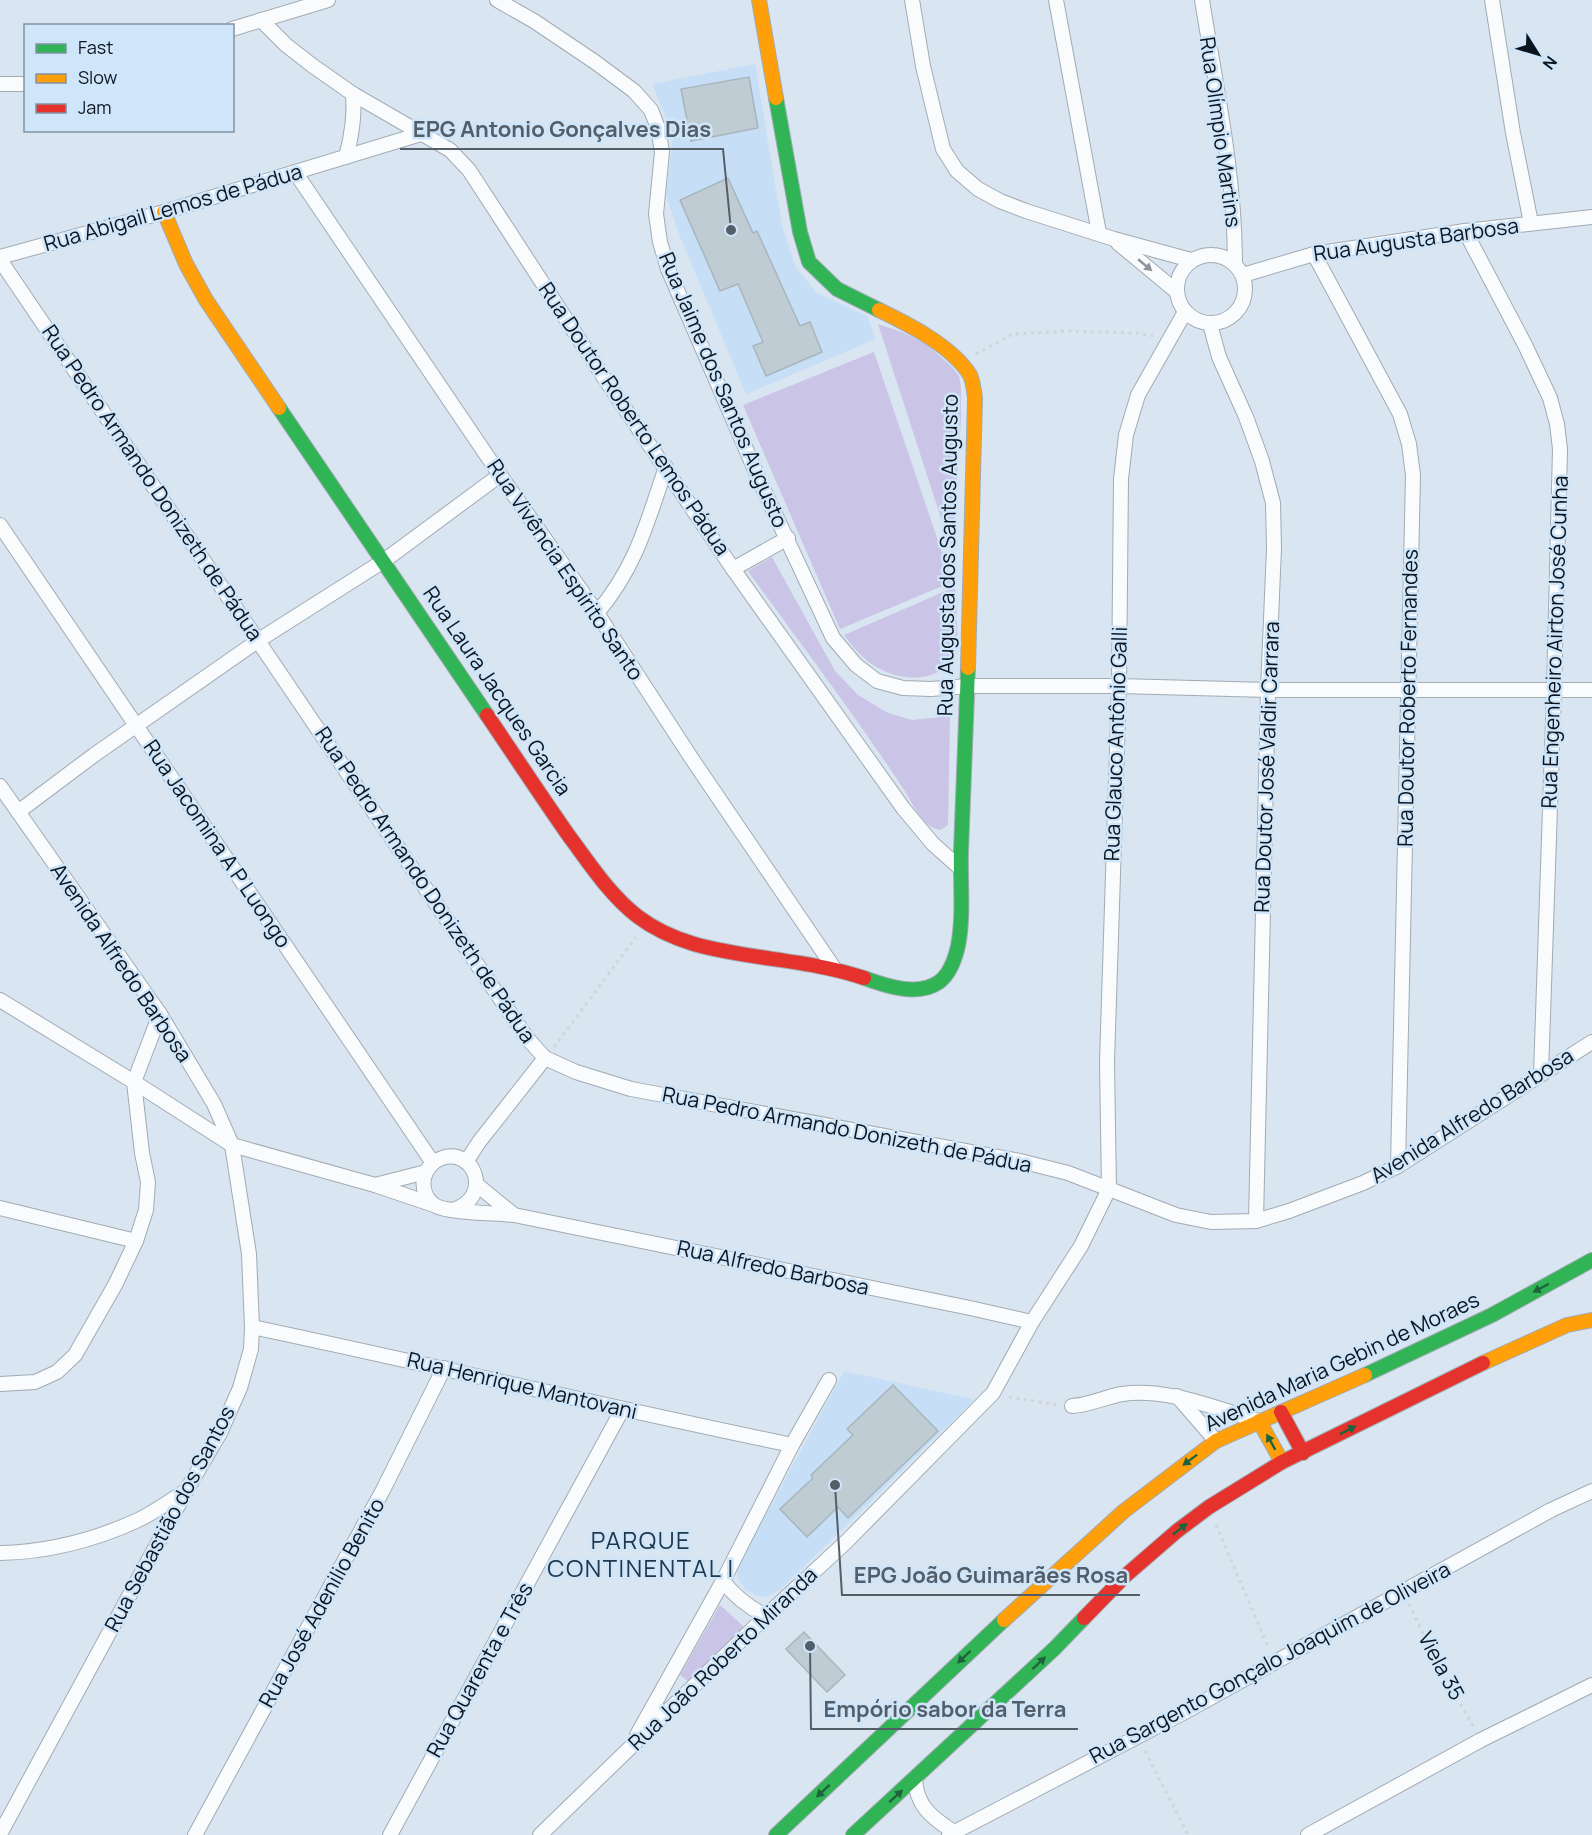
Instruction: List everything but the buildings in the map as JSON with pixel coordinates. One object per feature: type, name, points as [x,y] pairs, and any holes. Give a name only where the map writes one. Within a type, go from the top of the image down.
[{"type":"street","points":[[234,28],[328,0]]},
{"type":"street","name":"Rua Jaime dos Santos Augusto","points":[[497,0],[534,21],[595,62],[634,91],[651,110],[658,128],[662,152],[656,213],[664,256],[762,484],[833,638],[856,665],[877,681],[903,688],[1119,686],[1268,690],[1592,690]]},
{"type":"street","name":"Rua Augusta dos Santos Augusto","points":[[759,0],[800,232],[809,262],[837,290],[908,324],[943,348],[960,363],[971,377],[975,398],[968,686],[958,948],[950,970],[942,981]]},
{"type":"street","points":[[912,0],[923,66],[943,149],[957,171],[978,189],[1026,211],[1191,260]]},
{"type":"street","points":[[1056,0],[1099,233]]},
{"type":"street","name":"Rua Olímpio Martins","points":[[1202,0],[1223,132],[1239,270]]},
{"type":"street","points":[[1492,0],[1531,223]]},
{"type":"street","name":"Rua Doutor Roberto Lemos Pádua","points":[[261,20],[286,45],[353,94],[450,150],[469,170],[603,376],[734,569],[903,808],[933,844],[960,868]]},
{"type":"street","points":[[0,84],[24,84]]},
{"type":"street","points":[[346,157],[355,111],[353,94]]},
{"type":"street","name":"Rua Abigail Lemos de Pádua","points":[[0,259],[424,133]]},
{"type":"street","name":"Rua Vivência Espírito Santo","points":[[295,172],[500,475],[597,613],[692,759],[834,968]]},
{"type":"street","name":"Rua Laura Jacques Garcia","points":[[164,212],[186,264],[206,300],[385,560],[553,813],[595,870],[626,906],[647,923],[671,936],[701,946],[834,968],[907,989],[920,990],[942,981]]},
{"type":"street","name":"Rua Augusta Barbosa","points":[[1239,270],[1314,254],[1465,231],[1592,217]]},
{"type":"street","name":"Rua Engenheiro Airton José Cunha","points":[[1465,231],[1550,398],[1560,448],[1541,1074]]},
{"type":"street","points":[[1114,239],[1176,291]]},
{"type":"street","points":[[1214,254],[1225,257],[1239,270],[1245,286],[1244,298],[1239,309],[1231,317],[1210,324],[1200,322],[1185,312],[1178,302],[1176,291],[1178,279],[1183,268],[1191,260],[1202,255],[1214,254]]},
{"type":"street","name":"Rua Doutor Roberto Fernandes","points":[[1314,254],[1400,414],[1409,444],[1413,487],[1398,1166]]},
{"type":"street","name":"Rua Pedro Armando Donizeth de Pádua","points":[[0,259],[520,1028],[545,1058],[576,1072],[631,1089],[1020,1161],[1068,1173],[1109,1189]]},
{"type":"street","name":"Rua Glauco Antônio Galli","points":[[1109,1189],[1107,1062],[1119,686],[1121,479],[1126,435],[1138,396],[1185,312]]},
{"type":"street","name":"Rua Doutor José Valdir Carrara","points":[[1210,324],[1219,357],[1246,417],[1262,461],[1273,503],[1274,548],[1268,690],[1256,1221]]},
{"type":"street","points":[[597,613],[612,595],[637,552],[666,467]]},
{"type":"street","points":[[18,812],[258,640],[385,560],[500,475]]},
{"type":"street","name":"Rua Jacomina A P Luongo","points":[[0,525],[137,726],[430,1168]]},
{"type":"street","name":"Rua Jaime dos Santos Augusto","points":[[734,569],[788,538]]},
{"type":"street","name":"Avenida Alfredo Barbosa","points":[[0,786],[160,1014],[214,1104],[232,1145]]},
{"type":"street","points":[[0,1000],[232,1145],[375,1185],[453,1210],[469,1201],[476,1184],[475,1176],[466,1162],[449,1157],[441,1158],[430,1168],[375,1185]]},
{"type":"street","points":[[0,1384],[36,1382],[57,1372],[75,1355],[115,1285],[136,1241],[146,1210],[148,1182],[142,1153],[134,1082],[160,1014]]},
{"type":"street","name":"Avenida Alfredo Barbosa","points":[[1109,1189],[1176,1215],[1211,1222],[1256,1221],[1289,1211],[1398,1166],[1592,1042]]},
{"type":"street","points":[[466,1162],[545,1058]]},
{"type":"street","name":"Rua Sebastião dos Santos","points":[[0,1834],[186,1491],[220,1433],[240,1388],[251,1349],[252,1327],[249,1254],[232,1145]]},
{"type":"street","points":[[430,1168],[424,1188],[426,1195],[436,1206]]},
{"type":"street","name":"Rua Alfredo Barbosa","points":[[476,1184],[514,1215]]},
{"type":"street","name":"Rua João Roberto Miranda","points":[[540,1835],[846,1542],[993,1393],[1032,1322],[1081,1246],[1109,1189]]},
{"type":"street","points":[[0,1208],[136,1241]]},
{"type":"street","name":"Rua Alfredo Barbosa","points":[[453,1210],[514,1215],[959,1305],[1032,1322]]},
{"type":"street","name":"Avenida Maria Gebin de Moraes","points":[[776,1835],[1125,1510],[1216,1441],[1492,1315],[1592,1260]]},
{"type":"street","points":[[853,1835],[1055,1648],[1125,1576],[1209,1507],[1282,1462],[1303,1454],[1464,1371],[1567,1325],[1592,1320]]},
{"type":"street","name":"Rua Henrique Mantovani","points":[[252,1327],[444,1368],[622,1410],[792,1445]]},
{"type":"street","name":"Rua José Adenilio Benito","points":[[195,1835],[383,1490],[444,1368]]},
{"type":"street","points":[[630,1747],[723,1581],[792,1445],[829,1380]]},
{"type":"street","points":[[1072,1406],[1086,1406],[1123,1394],[1178,1396],[1259,1421],[1282,1462]]},
{"type":"street","points":[[1178,1396],[1216,1441]]},
{"type":"street","name":"Rua Quarenta e Três","points":[[390,1835],[622,1410]]},
{"type":"street","points":[[1281,1412],[1303,1454]]},
{"type":"street","points":[[0,1553],[67,1545],[100,1534],[138,1521],[186,1491]]},
{"type":"street","name":"Rua Sargento Gonçalo Joaquim de Oliveira","points":[[951,1834],[1275,1663],[1551,1510],[1592,1491]]},
{"type":"street","points":[[723,1581],[733,1594],[749,1608],[766,1617]]},
{"type":"street","points":[[1308,1835],[1481,1740],[1592,1685]]},
{"type":"street","points":[[915,1778],[917,1797],[925,1811],[951,1834]]},
{"type":"path","points":[[960,363],[1013,334],[1067,330],[1136,333],[1170,339]]},
{"type":"path","points":[[545,1058],[647,923]]},
{"type":"path","points":[[993,1393],[1047,1404],[1072,1406]]},
{"type":"path","points":[[1209,1507],[1275,1663]]},
{"type":"path","name":"Viela 35","points":[[1403,1592],[1437,1663],[1481,1740]]},
{"type":"path","points":[[1138,1736],[1188,1835]]},
{"type":"shaded area","points":[[755,64],[782,226],[796,267],[817,293],[867,316],[876,339],[746,394],[679,234],[666,195],[673,135],[652,84]]},
{"type":"shaded area","points":[[878,324],[902,332],[926,344],[959,376],[961,419],[952,552]]},
{"type":"shaded area","points":[[874,352],[952,582],[840,629],[743,405]]},
{"type":"shaded area","points":[[772,557],[835,671],[858,695],[888,713],[912,720],[950,716],[948,825],[941,830],[923,820],[865,733],[748,571]]},
{"type":"shaded area","points":[[955,587],[958,645],[954,657],[938,672],[928,676],[905,677],[882,670],[856,650],[844,635]]},
{"type":"shaded area","points":[[844,1371],[973,1401],[780,1590],[767,1597],[758,1596],[746,1590],[737,1577],[737,1568]]},
{"type":"shaded area","points":[[720,1605],[745,1628],[689,1682],[680,1675]]},
{"type":"traffic: fast","points":[[776,98],[800,232],[809,262],[837,289],[879,310]]},
{"type":"traffic: fast","points":[[279,408],[487,715]]},
{"type":"traffic: fast","points":[[864,978],[902,989],[922,989],[943,979],[955,956],[961,922],[961,851],[968,668]]},
{"type":"traffic: fast","points":[[1365,1375],[1492,1315],[1592,1260]]},
{"type":"traffic: fast","points":[[853,1835],[1055,1648],[1084,1618]]},
{"type":"traffic: fast","points":[[776,1835],[1004,1620]]},
{"type":"traffic: slow","points":[[759,0],[776,98]]},
{"type":"traffic: slow","points":[[164,212],[186,264],[206,300],[279,408]]},
{"type":"traffic: slow","points":[[879,310],[941,345],[962,364],[973,383],[975,398],[968,668]]},
{"type":"traffic: slow","points":[[1483,1363],[1567,1325],[1592,1320]]},
{"type":"traffic: slow","points":[[1004,1620],[1124,1511],[1216,1441],[1365,1375]]},
{"type":"traffic: slow","points":[[1259,1421],[1282,1462]]},
{"type":"traffic: jam","points":[[487,715],[592,868],[618,898],[644,921],[664,933],[694,944],[822,967],[864,978]]},
{"type":"traffic: jam","points":[[1084,1618],[1125,1576],[1209,1507],[1282,1462],[1483,1363]]},
{"type":"traffic: jam","points":[[1281,1412],[1303,1453]]},
{"type":"place","name":"EPG Antonio Gonçalves Dias","points":[[731,230]]},
{"type":"place","name":"EPG João Guimarães Rosa","points":[[835,1485]]},
{"type":"place","name":"Empório sabor da Terra","points":[[810,1646]]},
{"type":"district","name":"PARQUE CONTINENTAL I","points":[[641,1555]]}]
